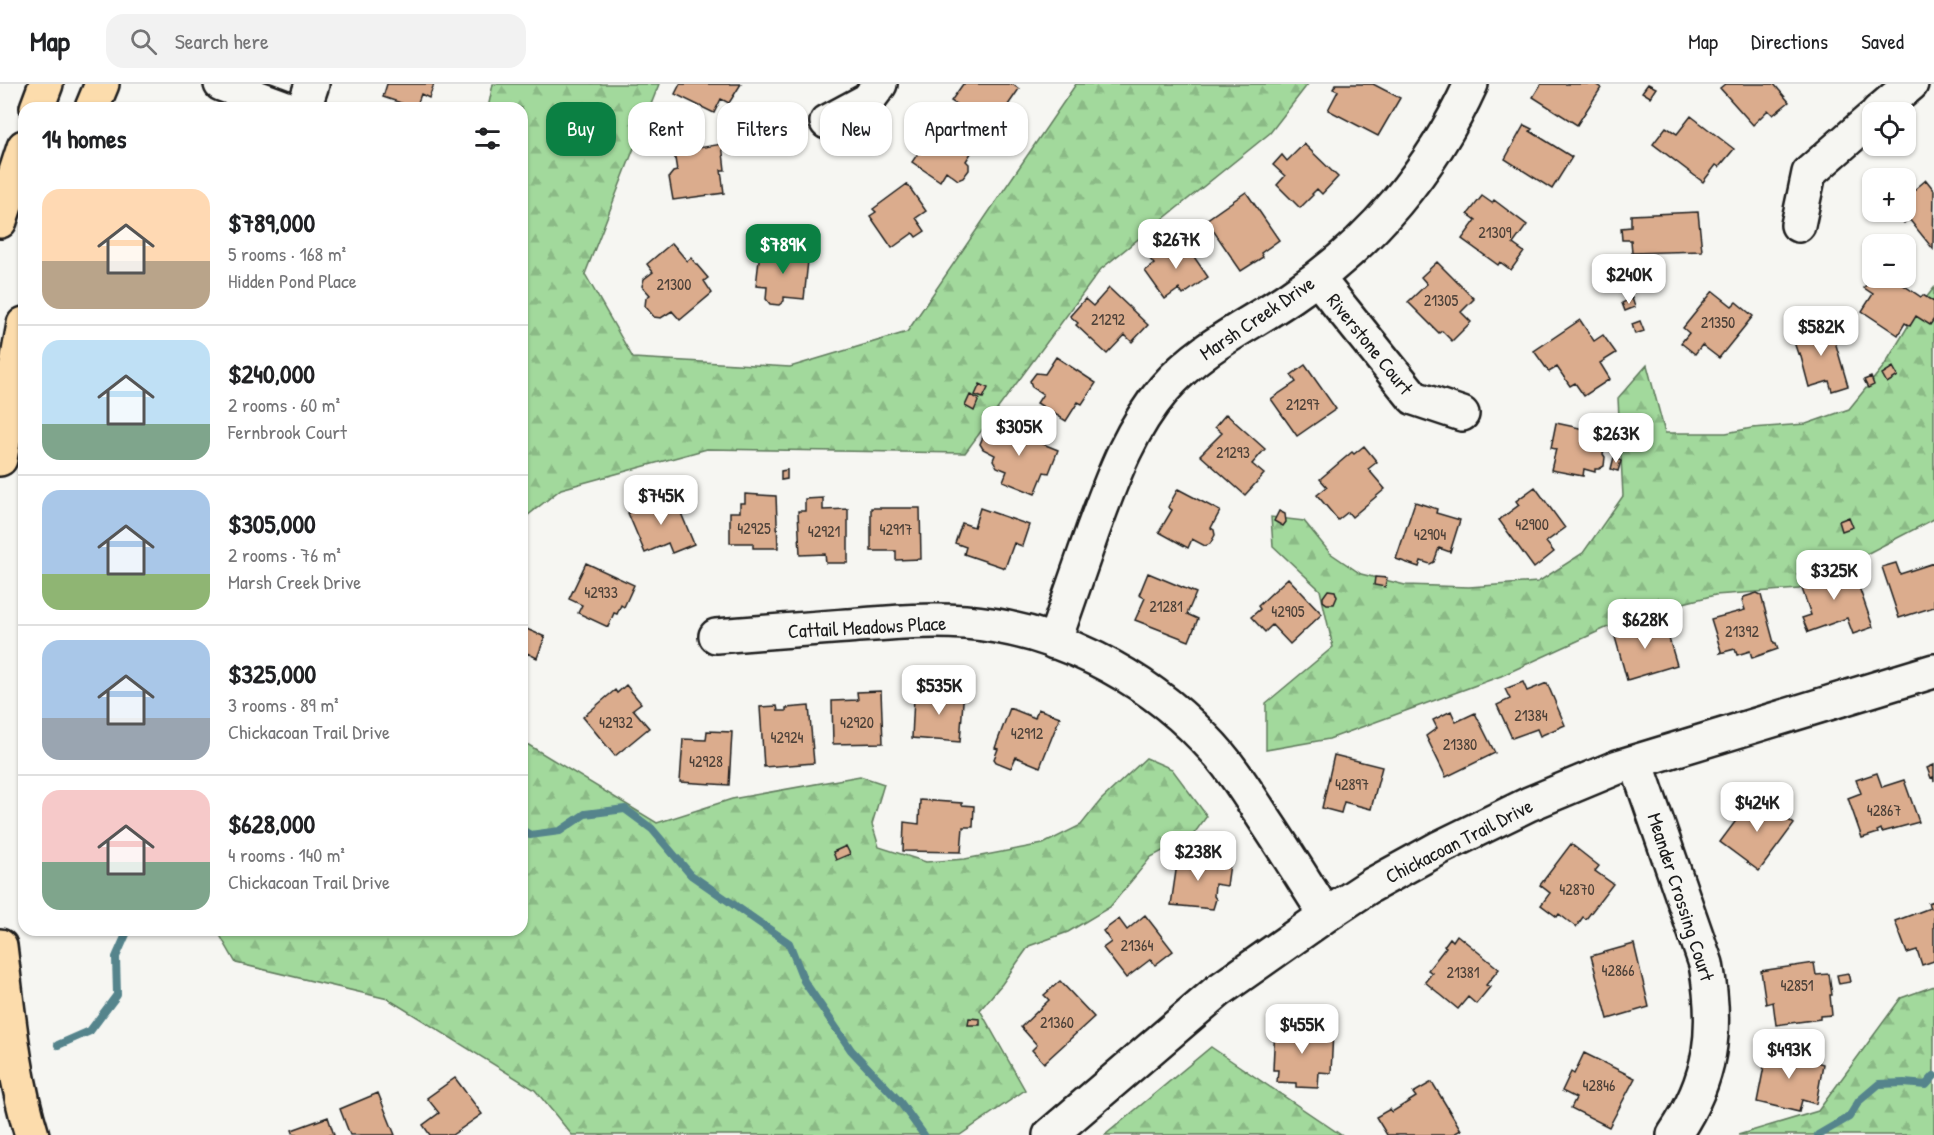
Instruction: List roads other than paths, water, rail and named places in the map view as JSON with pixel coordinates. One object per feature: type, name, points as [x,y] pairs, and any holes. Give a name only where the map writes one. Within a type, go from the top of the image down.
[{"type":"main road","points":[[39,102],[46,84]]},
{"type":"main road","points":[[94,102],[102,84]]},
{"type":"main road","points":[[0,222],[18,166]]},
{"type":"main road","points":[[0,459],[18,358]]},
{"type":"main road","points":[[0,946],[10,1028],[32,1135]]},
{"type":"street","points":[[221,84],[270,102]]},
{"type":"street","points":[[306,102],[312,84]]},
{"type":"street","points":[[863,102],[880,84]]},
{"type":"street","name":"Marsh Creek Drive","points":[[1054,642],[1117,463],[1137,426],[1164,389],[1196,358],[1233,331],[1318,279],[1372,230],[1403,195],[1437,148],[1471,84]]},
{"type":"street","points":[[1890,102],[1911,84]]},
{"type":"street","points":[[1798,225],[1809,172],[1862,126]]},
{"type":"street","name":"Riverstone Court","points":[[1318,279],[1414,398],[1462,414]]},
{"type":"street","name":"Cattail Meadows Place","points":[[716,636],[918,620],[978,624],[1013,630],[1054,642],[1089,656],[1131,678],[1170,706],[1206,739],[1238,777],[1326,915]]},
{"type":"street","name":"Chickacoan Trail Drive","points":[[1050,1135],[1218,991],[1370,886],[1451,842],[1528,804],[1636,762],[1934,671]]},
{"type":"street","name":"Meander Crossing Court","points":[[1636,762],[1706,964],[1712,996],[1713,1031],[1707,1066],[1695,1100],[1674,1135]]},
{"type":"waterway","points":[[528,834],[560,831],[585,814],[625,809],[652,829],[691,875],[789,943],[804,981],[851,1050],[900,1102],[924,1135]]},
{"type":"waterway","points":[[58,1045],[90,1031],[117,995],[116,957],[125,936]]},
{"type":"waterway","points":[[1818,1135],[1849,1117],[1859,1101],[1879,1084],[1926,1085],[1934,1076]]}]
